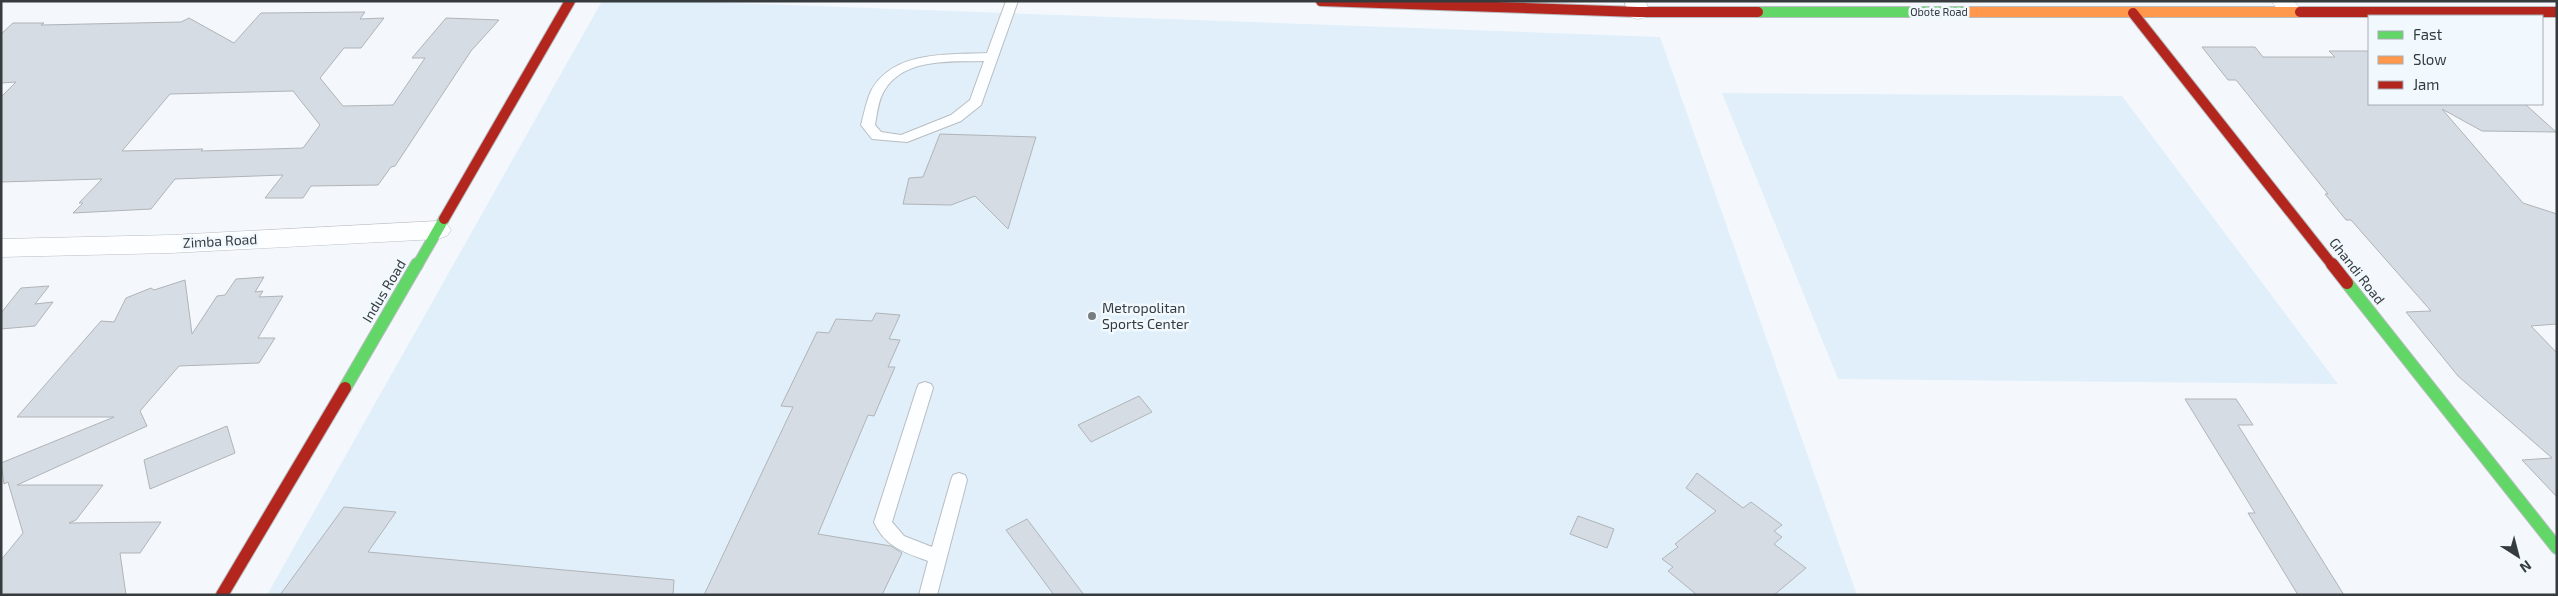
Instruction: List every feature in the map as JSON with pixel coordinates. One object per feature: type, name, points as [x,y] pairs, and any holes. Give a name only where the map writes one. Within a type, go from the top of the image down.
[{"type":"street","name":"Indus Road","points":[[222,595],[438,230],[570,1]]},
{"type":"street","name":"Obote Road","points":[[1321,1],[2133,13],[2286,6],[2557,12]]},
{"type":"street","name":"Ghandi Road","points":[[2133,13],[2557,548]]},
{"type":"street","name":"Zimba Road","points":[[1,248],[171,244],[438,230]]},
{"type":"lane","points":[[992,57],[923,60],[897,70],[879,88],[868,124],[877,136],[902,139],[956,118],[976,102],[1012,1]]},
{"type":"lane","points":[[924,388],[883,522],[886,532],[892,539],[938,557]]},
{"type":"lane","points":[[928,595],[959,480]]},
{"type":"shaded area","name":"Metropolitan Sports Center","points":[[602,1],[677,1],[1660,37],[1857,595],[267,595]]},
{"type":"shaded area","points":[[1722,93],[2122,96],[2338,384],[1838,379]]},
{"type":"building","points":[[365,12],[360,19],[384,18],[361,48],[344,48],[320,78],[343,106],[393,105],[425,58],[412,58],[446,18],[499,20],[471,51],[395,166],[391,167],[378,185],[311,186],[303,198],[265,198],[283,175],[175,179],[151,209],[73,213],[83,203],[79,203],[102,179],[1,182],[1,97],[16,82],[1,83],[1,34],[13,23],[44,23],[41,25],[181,22],[189,18],[234,43],[261,13]],"holes":[[[293,91],[320,125],[303,148],[122,151],[170,94]]]},
{"type":"building","points":[[2202,47],[2255,47],[2263,57],[2335,57],[2329,51],[2368,51],[2368,105],[2526,105],[2556,132],[2482,131],[2442,109],[2523,203],[2557,214],[2557,324],[2531,326],[2557,353],[2557,497],[2522,460],[2552,458],[2458,376],[2406,312],[2431,311],[2351,220],[2346,220],[2325,194],[2328,194],[2236,80],[2228,80]]},
{"type":"building","points":[[940,134],[1036,137],[1008,229],[975,196],[951,205],[903,204],[909,178],[923,177]]},
{"type":"building","points":[[264,277],[255,292],[263,291],[259,297],[283,296],[258,338],[275,338],[259,363],[179,366],[140,411],[147,426],[17,485],[103,485],[76,520],[69,523],[161,522],[140,553],[120,553],[126,595],[1,595],[1,560],[23,533],[8,482],[4,484],[1,463],[114,417],[17,417],[101,321],[114,322],[126,298],[151,288],[154,290],[185,280],[192,334],[217,296],[225,295],[236,279]]},
{"type":"building","points":[[49,286],[35,304],[53,302],[35,326],[1,329],[1,313],[21,288]]},
{"type":"building","points":[[876,313],[900,315],[889,339],[900,340],[888,367],[895,367],[874,416],[868,415],[818,534],[891,546],[902,553],[882,595],[704,595],[793,407],[781,406],[817,332],[829,333],[836,319],[872,321]]},
{"type":"building","points":[[1139,396],[1152,412],[1091,442],[1078,425]]},
{"type":"building","points":[[2185,399],[2236,399],[2253,425],[2238,425],[2344,595],[2298,595],[2248,513],[2255,513]]},
{"type":"building","points":[[227,426],[235,453],[150,489],[144,460]]},
{"type":"building","points":[[1697,473],[1743,508],[1751,502],[1782,525],[1774,531],[1782,537],[1774,544],[1806,568],[1774,595],[1697,595],[1668,571],[1673,567],[1662,559],[1678,547],[1675,544],[1716,511],[1686,488]]},
{"type":"building","points":[[344,507],[396,512],[368,552],[674,580],[673,595],[280,595]]},
{"type":"building","points":[[1578,516],[1614,529],[1607,548],[1570,534]]},
{"type":"building","points":[[1027,519],[1084,595],[1054,595],[1006,530]]},
{"type":"traffic: fast","points":[[1758,12],[1969,12]]},
{"type":"traffic: fast","points":[[345,388],[444,219]]},
{"type":"traffic: fast","points":[[2347,283],[2557,548]]},
{"type":"traffic: slow","points":[[1969,12],[2300,12]]},
{"type":"traffic: jam","points":[[444,219],[570,1]]},
{"type":"traffic: jam","points":[[1321,1],[1638,12],[1758,12]]},
{"type":"traffic: jam","points":[[2300,12],[2557,12]]},
{"type":"traffic: jam","points":[[2133,13],[2347,283]]},
{"type":"traffic: jam","points":[[222,595],[345,388]]},
{"type":"place","name":"Metropolitan Sports Center","points":[[1092,316]]}]
